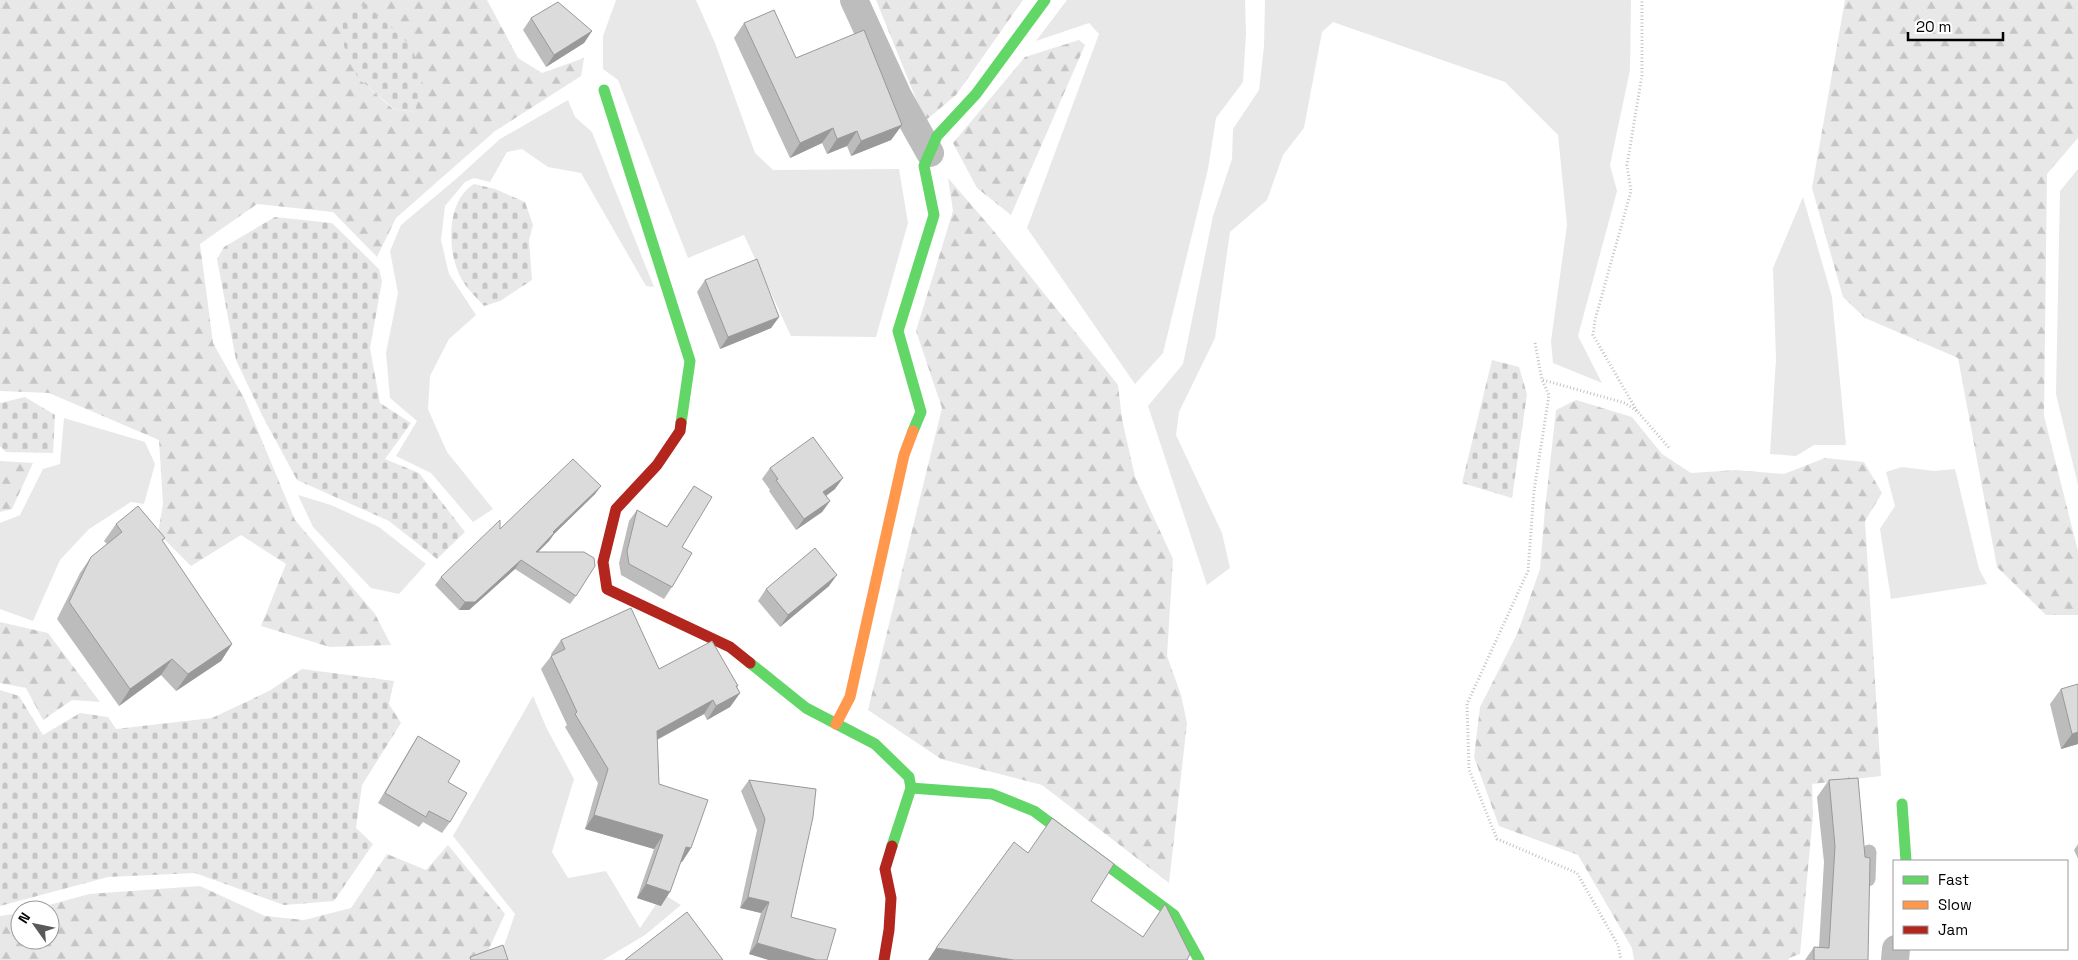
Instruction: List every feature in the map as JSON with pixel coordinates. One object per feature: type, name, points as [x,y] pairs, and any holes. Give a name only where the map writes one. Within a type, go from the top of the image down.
[{"type":"street","points":[[854,0],[898,96],[930,153]]},
{"type":"street","points":[[836,724],[850,696],[904,454],[921,412],[898,330],[934,215],[924,166],[937,136],[976,94],[1045,0]]},
{"type":"street","points":[[604,90],[690,361],[680,431],[657,465],[616,509],[603,562],[607,589],[730,647],[806,708],[875,744],[909,777],[911,788],[885,870],[891,898],[889,930],[884,960]]},
{"type":"street","points":[[911,788],[992,794],[1034,811],[1174,915],[1200,960]]},
{"type":"street","points":[[1902,804],[1906,860]]},
{"type":"lane","points":[[1868,892],[1869,852]]},
{"type":"path","points":[[1637,412],[1593,335],[1595,320],[1631,190],[1627,165],[1642,75],[1642,0]]},
{"type":"path","points":[[1536,343],[1542,380],[1549,395],[1534,491],[1528,571],[1467,704],[1469,769],[1497,840],[1577,873],[1618,945],[1621,960]]},
{"type":"path","points":[[1542,380],[1625,403],[1637,412],[1670,449]]},
{"type":"green space","points":[[0,0],[487,0],[518,58],[542,73],[584,58],[581,76],[495,131],[396,218],[377,257],[333,212],[257,204],[200,244],[213,343],[245,400],[295,520],[375,614],[391,645],[330,647],[261,626],[286,564],[241,535],[191,566],[158,533],[163,504],[159,440],[49,393],[0,391]],"holes":[[[358,78],[415,112],[393,109]]]},
{"type":"green space","points":[[616,0],[696,0],[715,43],[755,153],[773,170],[899,169],[908,223],[876,337],[791,336],[744,235],[688,258],[618,80],[603,69],[603,36]]},
{"type":"green space","points":[[876,0],[1023,0],[956,95],[925,121]]},
{"type":"green space","points":[[1067,0],[1245,0],[1246,33],[1243,82],[1216,118],[1208,169],[1163,353],[1135,384],[1027,228],[1099,34],[1089,23],[1036,41]]},
{"type":"green space","points":[[1265,0],[1631,0],[1630,70],[1610,165],[1617,191],[1578,336],[1602,383],[1553,363],[1551,341],[1567,225],[1558,135],[1505,82],[1333,22],[1322,32],[1304,128],[1283,155],[1267,200],[1230,232],[1215,338],[1179,412],[1176,435],[1222,533],[1230,568],[1207,585],[1148,406],[1183,364],[1213,216],[1232,159],[1233,129],[1259,90],[1264,46]]},
{"type":"green space","points":[[1845,0],[2078,0],[2078,138],[2047,174],[2044,416],[2078,551],[2078,615],[2046,615],[1997,567],[1958,358],[1865,318],[1843,297],[1812,188]]},
{"type":"green space","points":[[366,4],[412,47],[422,80],[415,112],[394,109],[358,78],[344,46],[342,13]]},
{"type":"green space","points":[[1079,40],[1085,45],[1011,215],[977,188],[953,143],[1025,57]]},
{"type":"green space","points":[[568,100],[575,117],[592,132],[654,287],[646,286],[581,173],[548,167],[522,149],[507,152],[490,182],[474,178],[465,182],[445,206],[441,240],[449,274],[476,315],[449,339],[430,376],[428,409],[447,452],[493,509],[473,522],[431,473],[396,456],[417,421],[390,398],[386,353],[398,293],[390,251],[401,225],[500,139]]},
{"type":"green space","points":[[2078,169],[2078,485],[2056,394],[2060,191]]},
{"type":"green space","points":[[948,178],[993,230],[1118,385],[1122,419],[1135,477],[1173,559],[1167,656],[1181,695],[1187,723],[1169,883],[1042,785],[941,759],[868,710],[942,408],[916,331],[953,211]]},
{"type":"green space","points":[[474,184],[495,189],[525,202],[533,225],[529,240],[532,280],[500,301],[484,306],[460,276],[451,240],[454,214],[458,202]]},
{"type":"green space","points":[[1803,197],[1832,297],[1846,445],[1814,445],[1796,456],[1770,454],[1776,359],[1773,268]]},
{"type":"green space","points":[[275,217],[332,223],[379,269],[382,281],[370,348],[380,403],[411,423],[385,459],[419,473],[465,532],[437,559],[389,521],[297,480],[262,415],[236,360],[217,259],[224,247]]},
{"type":"green space","points":[[1492,360],[1519,367],[1527,394],[1512,498],[1462,483]]},
{"type":"green space","points":[[25,397],[55,415],[53,453],[6,452],[0,446],[0,403]]},
{"type":"green space","points":[[1576,400],[1632,417],[1662,454],[1691,473],[1736,470],[1784,474],[1825,458],[1864,462],[1882,493],[1865,521],[1881,776],[1812,784],[1813,815],[1800,954],[1789,958],[1789,960],[1634,960],[1632,948],[1578,855],[1499,826],[1474,757],[1480,707],[1518,632],[1540,569],[1556,410]]},
{"type":"green space","points":[[64,418],[145,442],[155,464],[144,504],[131,502],[89,529],[60,560],[33,621],[0,609],[0,523],[20,515],[43,469],[60,464]]},
{"type":"green space","points":[[0,461],[33,463],[12,509],[0,512]]},
{"type":"green space","points":[[1902,467],[1934,471],[1955,469],[1979,569],[1987,584],[1891,599],[1880,529],[1895,506],[1886,472]]},
{"type":"green space","points":[[298,495],[331,505],[379,527],[426,564],[399,594],[371,588],[313,527]]},
{"type":"green space","points":[[0,622],[48,633],[100,702],[72,700],[43,720],[26,688],[0,683]]},
{"type":"green space","points":[[302,669],[394,681],[389,704],[401,723],[362,785],[356,828],[373,844],[334,901],[284,905],[195,873],[108,877],[22,900],[10,900],[10,903],[0,906],[0,690],[19,696],[43,735],[80,713],[108,717],[116,729],[212,718],[269,691]]},
{"type":"green space","points":[[533,696],[547,729],[574,779],[552,852],[568,878],[606,871],[640,928],[663,894],[681,905],[645,935],[603,960],[499,960],[515,914],[453,836]]},
{"type":"green space","points":[[448,845],[505,914],[487,953],[471,960],[0,960],[0,916],[10,914],[10,950],[60,950],[60,902],[89,894],[200,886],[265,916],[304,920],[351,908],[387,854],[426,870]]},
{"type":"building","points":[[558,2],[592,31],[554,55],[531,18]]},
{"type":"building","points":[[774,10],[796,58],[864,30],[902,125],[861,141],[857,131],[837,139],[833,128],[800,143],[744,23]]},
{"type":"building","points":[[757,259],[779,317],[728,337],[705,280]]},
{"type":"building","points":[[813,437],[843,478],[823,492],[830,501],[804,519],[776,480],[778,479],[770,468]]},
{"type":"building","points":[[573,459],[601,486],[553,532],[536,552],[584,552],[594,558],[595,566],[576,596],[521,560],[475,602],[465,602],[441,577],[500,520],[500,529]]},
{"type":"building","points":[[694,486],[712,497],[682,547],[692,553],[672,587],[629,564],[627,551],[637,510],[667,527]]},
{"type":"building","points":[[138,506],[165,538],[162,540],[232,644],[188,674],[172,659],[130,689],[69,602],[91,557],[122,532],[116,524]]},
{"type":"building","points":[[815,548],[837,575],[788,615],[766,589]]},
{"type":"building","points":[[631,608],[659,669],[712,641],[738,686],[736,686],[740,693],[716,706],[713,700],[657,731],[659,784],[708,800],[691,848],[686,847],[670,892],[646,884],[663,835],[594,815],[608,769],[575,714],[577,712],[551,656],[565,649],[561,640]]},
{"type":"building","points":[[2078,684],[2078,732],[2072,734],[2061,689]]},
{"type":"building","points":[[418,736],[460,761],[448,782],[467,793],[450,822],[429,811],[426,817],[385,793]]},
{"type":"building","points":[[1858,778],[1865,857],[1870,858],[1868,960],[1814,960],[1814,947],[1829,948],[1835,846],[1829,780]]},
{"type":"building","points":[[749,780],[816,789],[813,817],[791,917],[836,929],[827,960],[817,960],[757,943],[769,902],[748,897],[765,819]]},
{"type":"building","points":[[1052,818],[1114,864],[1091,901],[1143,937],[1165,904],[1190,954],[1187,960],[1014,960],[936,948],[1014,842],[1028,853]]},
{"type":"building","points":[[687,912],[723,960],[625,960]]},
{"type":"building","points":[[503,945],[508,960],[471,960],[470,957]]},
{"type":"traffic: fast","points":[[913,431],[921,412],[898,331],[934,215],[924,166],[937,136],[976,94],[1045,0]]},
{"type":"traffic: fast","points":[[604,90],[690,361],[681,423]]},
{"type":"traffic: fast","points":[[750,663],[806,708],[875,744],[909,777],[911,788],[892,846]]},
{"type":"traffic: fast","points":[[911,788],[992,794],[1034,811],[1174,915],[1199,960]]},
{"type":"traffic: fast","points":[[1902,804],[1906,860]]},
{"type":"traffic: slow","points":[[836,724],[850,697],[904,455],[913,431]]},
{"type":"traffic: jam","points":[[681,423],[680,431],[657,465],[616,509],[603,562],[607,589],[730,647],[750,663]]},
{"type":"traffic: jam","points":[[884,960],[889,930],[891,898],[885,869],[892,846]]}]
